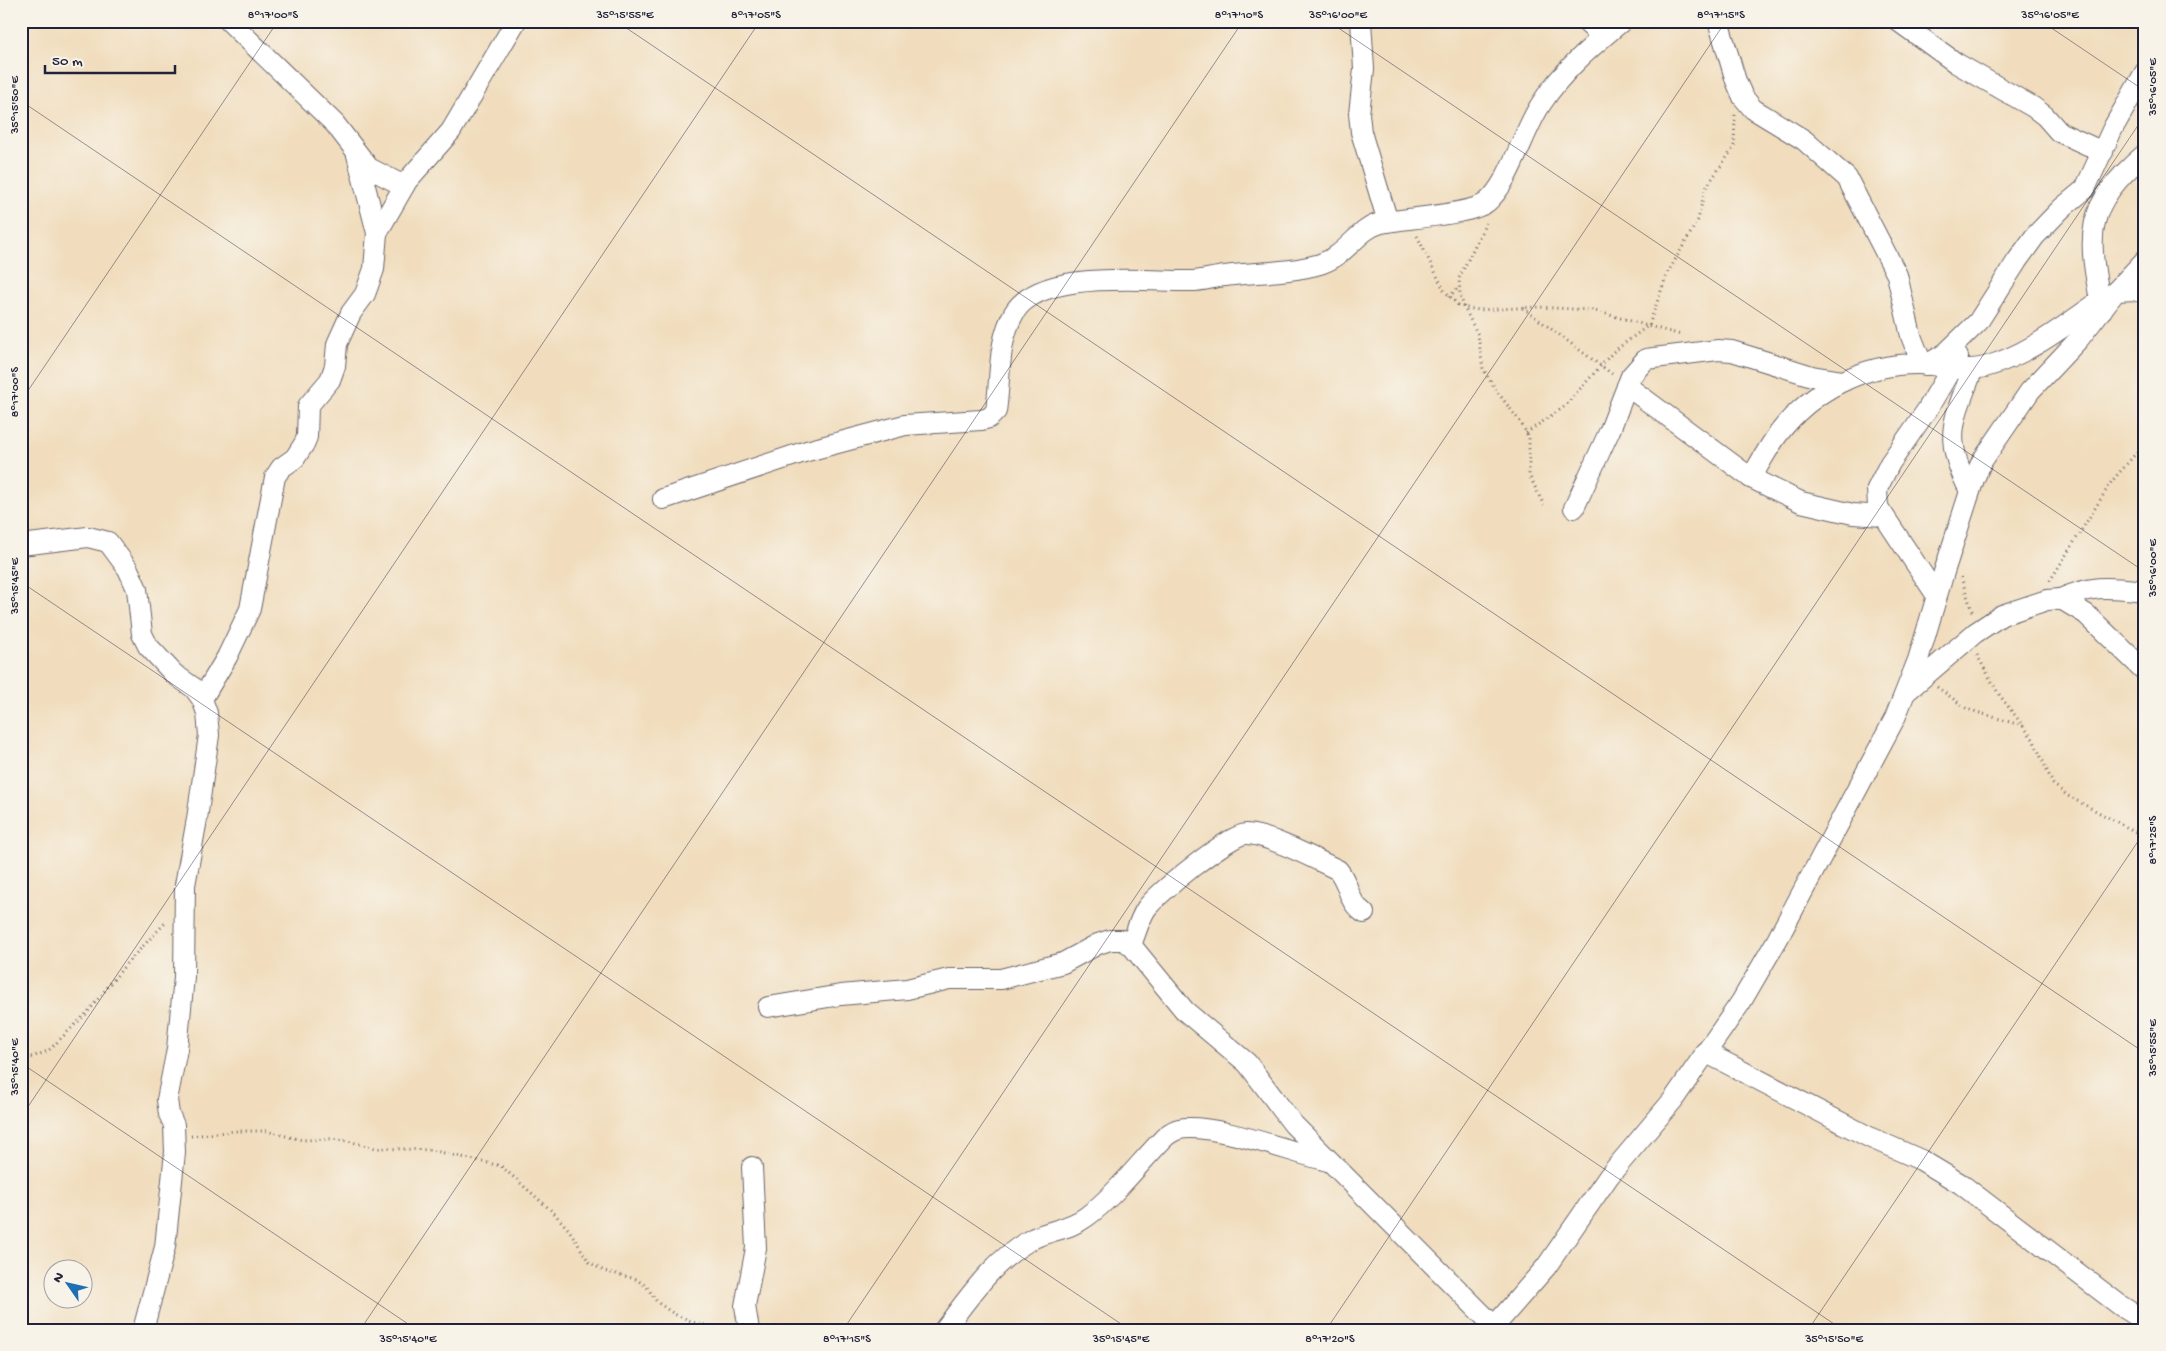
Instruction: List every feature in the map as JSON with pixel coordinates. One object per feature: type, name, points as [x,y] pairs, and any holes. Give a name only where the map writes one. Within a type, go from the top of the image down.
[{"type":"street","points":[[229,21],[335,124],[357,155],[372,171],[404,186]]},
{"type":"street","points":[[377,233],[404,186],[451,132],[516,21]]},
{"type":"street","points":[[1361,21],[1364,69],[1359,114],[1361,132],[1388,222]]},
{"type":"street","points":[[1585,21],[1602,37]]},
{"type":"street","points":[[663,499],[807,451],[905,425],[954,423],[990,418],[996,411],[1000,355],[1014,312],[1026,301],[1046,289],[1078,282],[1112,279],[1194,281],[1320,264],[1344,252],[1366,229],[1388,222],[1479,207],[1486,203],[1502,181],[1540,105],[1562,77],[1602,37],[1622,21]]},
{"type":"street","points":[[1718,21],[1739,89],[1753,109],[1804,140],[1847,178],[1897,275],[1911,336],[1924,364]]},
{"type":"street","points":[[1898,21],[1956,62],[2033,107],[2045,116],[2059,132],[2103,152]]},
{"type":"street","points":[[1937,596],[1883,516],[1876,499],[1880,483],[1890,463],[1927,410],[1978,322],[2017,261],[2035,236],[2062,208],[2085,189],[2113,128],[2145,72]]},
{"type":"street","points":[[2106,301],[2091,245],[2098,214],[2109,190],[2145,154]]},
{"type":"street","points":[[202,699],[227,658],[250,609],[275,477],[281,468],[295,458],[304,444],[307,437],[308,406],[330,380],[337,344],[351,313],[370,282],[377,258],[377,233],[357,155]]},
{"type":"street","points":[[768,1007],[841,995],[908,988],[949,979],[1001,979],[1063,963],[1098,944],[1110,940],[1122,940],[1131,945],[1184,1011],[1247,1063],[1293,1124],[1493,1328],[1546,1267],[1609,1176],[1673,1100],[1740,1002],[1777,940],[1871,765],[1904,694],[1918,660],[1970,491],[1982,462],[2030,391],[2078,340],[2106,301],[2145,260]]},
{"type":"street","points":[[1751,478],[1778,434],[1790,420],[1807,404],[1843,381],[1862,372],[1877,368],[1924,364],[1973,369],[1984,368],[2010,358],[2106,301],[2134,290],[2145,293]]},
{"type":"street","points":[[1924,364],[1946,353],[1978,322]]},
{"type":"street","points":[[1574,508],[1610,430],[1627,386],[1639,365],[1646,359],[1718,350],[1732,352],[1812,376],[1843,381]]},
{"type":"street","points":[[1970,491],[1957,467],[1952,434],[1956,415],[1973,369]]},
{"type":"street","points":[[1627,386],[1751,478],[1802,502],[1853,514],[1883,516]]},
{"type":"street","points":[[21,545],[88,537],[108,542],[128,569],[137,588],[142,634],[148,646],[174,674],[194,688],[202,699],[207,713],[208,735],[198,819],[185,885],[184,977],[177,1049],[167,1100],[176,1138],[165,1247],[143,1330]]},
{"type":"street","points":[[1904,694],[1973,635],[2002,615],[2037,603],[2058,600],[2088,588],[2109,587],[2145,591]]},
{"type":"street","points":[[2058,600],[2068,602],[2086,614],[2145,671]]},
{"type":"street","points":[[1131,945],[1140,921],[1154,900],[1220,847],[1235,836],[1244,834],[1264,837],[1338,870],[1344,876],[1353,904],[1364,913]]},
{"type":"street","points":[[1705,1052],[1871,1138],[1921,1160],[1961,1184],[2121,1306],[2145,1321]]},
{"type":"street","points":[[944,1330],[989,1273],[1004,1259],[1035,1238],[1070,1227],[1086,1217],[1106,1200],[1166,1136],[1177,1129],[1190,1127],[1212,1131],[1328,1161]]},
{"type":"street","points":[[749,1330],[745,1306],[756,1248],[752,1167]]},
{"type":"path","points":[[1526,433],[1564,407],[1622,344],[1649,325],[1667,274],[1698,220],[1705,188],[1734,146],[1735,116],[1739,89]]},
{"type":"path","points":[[1486,203],[1486,222],[1463,266],[1459,278],[1459,287],[1464,307],[1478,336],[1483,369],[1526,433],[1530,444],[1527,466],[1529,475],[1544,505]]},
{"type":"path","points":[[1408,220],[1430,265],[1449,297],[1464,307],[1479,310],[1522,307],[1592,310],[1686,336]]},
{"type":"path","points":[[1449,297],[1459,287]]},
{"type":"path","points":[[1522,307],[1627,386]]},
{"type":"path","points":[[2037,603],[2112,481],[2145,443]]},
{"type":"path","points":[[1960,574],[1970,602],[1973,635],[1980,663],[2033,739],[2049,777],[2057,788],[2125,828],[2145,837]]},
{"type":"path","points":[[1926,676],[1950,698],[1967,709],[2023,726]]},
{"type":"path","points":[[21,1058],[32,1057],[48,1051],[87,1013],[151,937],[184,905]]},
{"type":"path","points":[[176,1138],[234,1131],[266,1131],[302,1140],[330,1139],[348,1141],[375,1148],[431,1150],[501,1166],[569,1230],[589,1262],[604,1271],[636,1279],[647,1287],[657,1302],[674,1314],[698,1324],[737,1330]]}]
